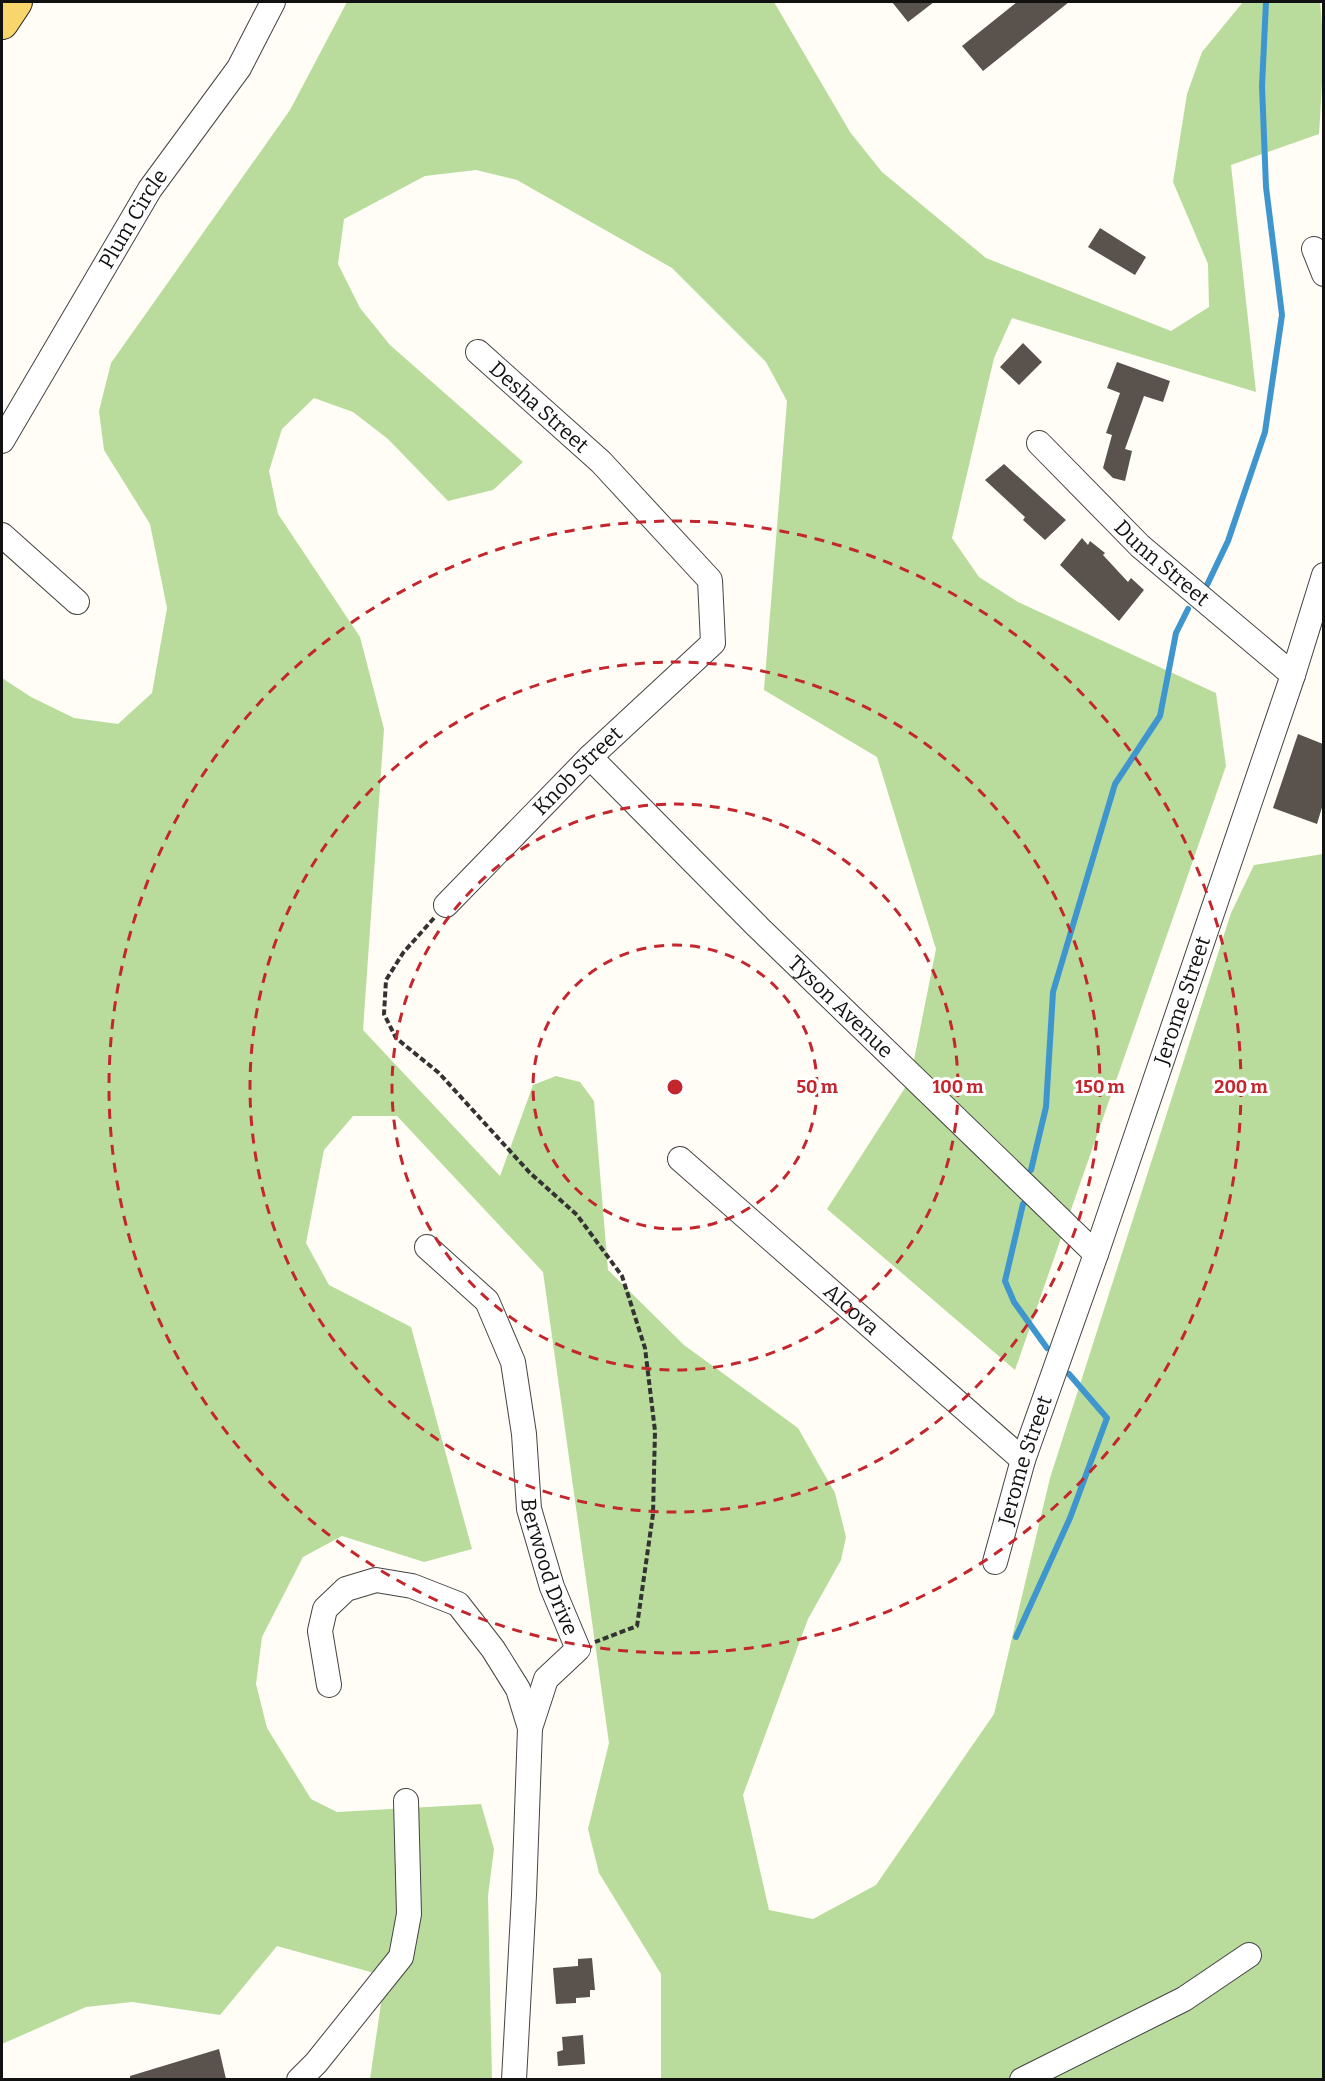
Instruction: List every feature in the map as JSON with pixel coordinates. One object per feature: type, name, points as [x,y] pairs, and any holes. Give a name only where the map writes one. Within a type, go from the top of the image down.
[{"type":"main road","points":[[2,23],[16,2]]},
{"type":"street","name":"Plum Circle","points":[[2,441],[150,189],[239,68],[273,2]]},
{"type":"street","points":[[1314,249],[1323,274]]},
{"type":"street","name":"Desha Street","points":[[478,352],[601,462],[711,580],[712,643]]},
{"type":"street","name":"Dunn Street","points":[[1039,443],[1140,546],[1293,675]]},
{"type":"street","points":[[2,535],[77,602]]},
{"type":"street","name":"Jerome Street","points":[[994,1562],[1023,1460],[1096,1254],[1293,675],[1323,575]]},
{"type":"street","name":"Knob Street","points":[[446,905],[590,757],[712,643]]},
{"type":"street","name":"Tyson Avenue","points":[[590,757],[758,927],[1096,1254]]},
{"type":"street","name":"Alcova","points":[[680,1159],[1023,1460]]},
{"type":"street","name":"Berwood Drive","points":[[427,1247],[488,1301],[513,1362],[524,1434],[529,1509],[552,1587],[578,1649],[546,1679],[530,1728],[514,2079]]},
{"type":"street","points":[[329,1685],[320,1630],[325,1609],[346,1590],[376,1580],[412,1586],[458,1604],[494,1649],[518,1689],[530,1728]]},
{"type":"street","points":[[299,2079],[316,2063],[401,1957],[409,1914],[406,1801]]},
{"type":"street","points":[[1022,2079],[1184,1999],[1249,1954]]},
{"type":"path","points":[[446,905],[403,954],[386,980],[384,1014],[396,1038],[439,1073],[530,1173],[577,1215],[622,1276],[645,1348],[655,1431],[655,1455],[653,1514],[637,1626],[578,1649]]},
{"type":"green space","points":[[347,2],[774,2],[850,132],[882,172],[986,258],[1171,331],[1209,307],[1208,264],[1173,182],[1187,94],[1202,52],[1243,2],[1320,2],[1323,51],[1319,134],[1231,165],[1256,392],[1012,318],[994,358],[952,538],[979,577],[1018,602],[1216,693],[1226,766],[1015,1370],[827,1209],[910,1080],[936,949],[877,757],[764,690],[787,401],[766,362],[672,268],[517,180],[476,170],[425,176],[344,219],[338,264],[360,308],[390,345],[523,462],[493,490],[448,501],[388,439],[353,412],[314,398],[282,429],[269,471],[278,514],[360,637],[384,729],[363,1030],[500,1176],[533,1085],[556,1076],[580,1082],[594,1101],[608,1270],[684,1345],[798,1428],[835,1493],[846,1537],[841,1560],[808,1619],[743,1795],[769,1910],[813,1919],[876,1885],[994,1714],[1050,1478],[1231,913],[1254,865],[1323,854],[1323,2079],[661,2079],[661,1974],[599,1873],[588,1829],[609,1743],[543,1272],[397,1116],[353,1116],[324,1150],[306,1243],[329,1285],[411,1327],[472,1549],[424,1562],[342,1536],[303,1557],[262,1637],[256,1684],[267,1728],[311,1799],[337,1812],[481,1804],[494,1849],[488,1896],[492,2079],[370,2079],[385,1976],[277,1946],[220,2015],[132,2002],[86,2007],[2,2044],[2,678],[31,697],[74,718],[118,724],[152,693],[167,608],[150,524],[104,450],[99,411],[111,363],[290,110]]},
{"type":"building","points":[[892,2],[934,2],[908,22]]},
{"type":"building","points":[[1017,2],[1069,2],[983,71],[962,46]]},
{"type":"building","points":[[1100,228],[1146,257],[1135,275],[1088,247]]},
{"type":"building","points":[[1023,343],[1042,362],[1019,385],[1000,367]]},
{"type":"building","points":[[1117,362],[1170,381],[1163,402],[1144,396],[1125,449],[1132,451],[1125,481],[1113,478],[1103,468],[1112,435],[1106,433],[1120,393],[1107,388]]},
{"type":"building","points":[[1004,464],[1066,520],[1045,540],[1023,520],[1025,517],[985,480]]},
{"type":"building","points":[[1082,538],[1088,545],[1090,541],[1105,553],[1103,555],[1128,582],[1131,578],[1144,590],[1119,621],[1060,565]]},
{"type":"building","points":[[1298,734],[1323,744],[1323,804],[1317,824],[1273,808]]},
{"type":"building","points":[[592,1958],[595,1990],[590,1990],[590,1997],[576,1998],[576,2003],[556,2004],[553,1968],[578,1966],[578,1959]]},
{"type":"building","points":[[583,2035],[585,2064],[558,2066],[557,2052],[563,2050],[562,2037]]},
{"type":"building","points":[[219,2049],[226,2079],[130,2079],[130,2076]]},
{"type":"waterway","points":[[1207,585],[1228,541],[1265,432],[1282,315],[1266,187],[1262,86],[1266,2]]},
{"type":"waterway","points":[[1031,1170],[1046,1107],[1053,992],[1115,784],[1160,716],[1176,633],[1188,609]]},
{"type":"waterway","points":[[1023,1204],[1005,1281],[1014,1302],[1047,1348]]},
{"type":"waterway","points":[[1016,1637],[1070,1518],[1107,1418],[1069,1374]]}]
